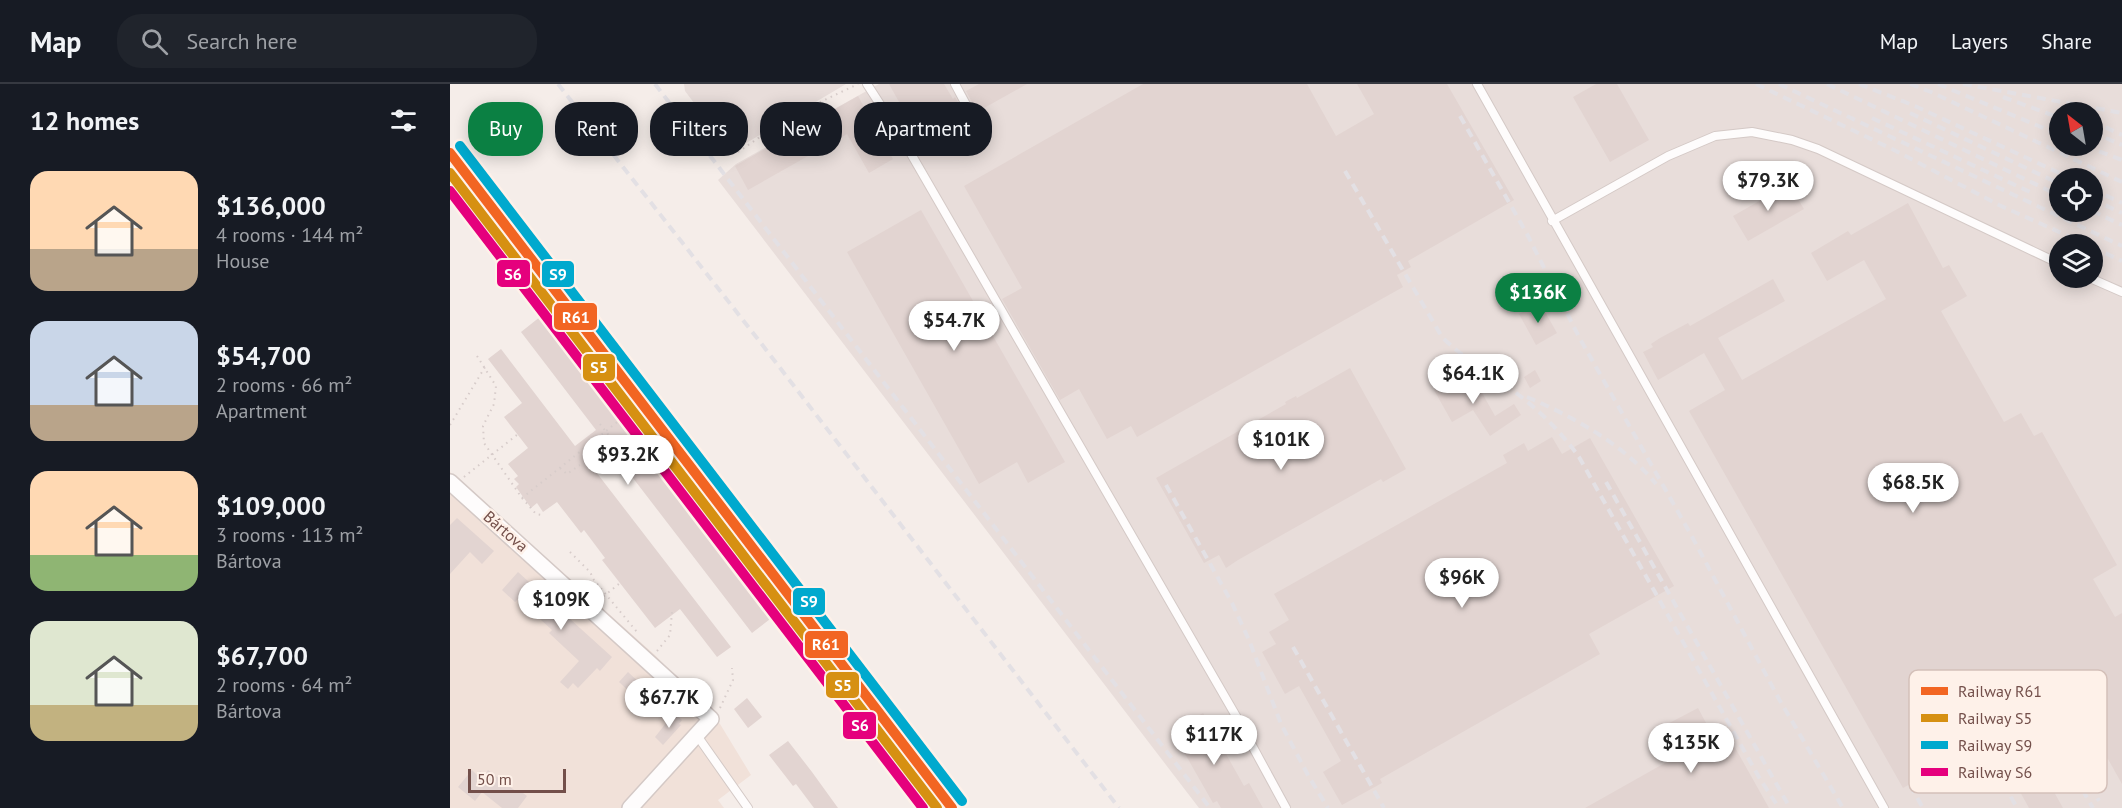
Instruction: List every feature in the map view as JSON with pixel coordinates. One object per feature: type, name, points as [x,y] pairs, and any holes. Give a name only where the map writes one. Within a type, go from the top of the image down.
[{"type":"street","name":"Bártova","points":[[450,482],[711,719]]},
{"type":"street","points":[[630,808],[711,719]]},
{"type":"lane","points":[[867,84],[903,140],[1236,716],[1286,808]]},
{"type":"lane","points":[[955,84],[965,102]]},
{"type":"lane","points":[[1477,84],[1884,808]]},
{"type":"lane","points":[[1552,221],[1668,156],[1715,136],[1752,132],[1792,140],[1818,149],[2049,259]]},
{"type":"lane","points":[[2103,284],[2122,292]]},
{"type":"lane","points":[[696,734],[748,808]]},
{"type":"path","points":[[748,145],[789,117],[858,84]]},
{"type":"path","points":[[477,356],[496,386],[494,404],[483,426],[484,443],[522,498],[536,514],[542,514]]},
{"type":"path","points":[[450,425],[485,367]]},
{"type":"path","points":[[626,404],[658,445]]},
{"type":"path","points":[[522,498],[560,468],[573,454],[632,411]]},
{"type":"path","points":[[600,424],[632,465]]},
{"type":"path","points":[[470,472],[518,434]]},
{"type":"path","points":[[560,468],[567,474],[580,465]]},
{"type":"path","points":[[570,552],[590,572],[638,633]]},
{"type":"path","points":[[590,608],[620,583]]},
{"type":"path","points":[[650,664],[655,653],[670,635],[672,612]]},
{"type":"path","points":[[711,719],[716,719],[733,680],[732,668]]},
{"type":"shaded area","points":[[684,84],[846,84],[816,102],[760,102],[760,135],[748,142],[748,102],[693,102],[685,91]]},
{"type":"shaded area","points":[[879,84],[2122,84],[2122,808],[1199,808],[718,180],[736,164],[760,151],[760,156],[842,156],[842,105]]},
{"type":"shaded area","points":[[450,472],[656,656],[720,724],[751,775],[718,800],[724,808],[450,808]]},
{"type":"building","points":[[889,84],[944,84],[953,99],[955,97],[958,102],[899,102]]},
{"type":"building","points":[[979,84],[1027,84],[992,104],[972,102],[966,91]]},
{"type":"building","points":[[1143,84],[1307,84],[1336,136],[1374,114],[1357,84],[1447,84],[1514,200],[1408,261],[1411,267],[1397,275],[1403,287],[1137,437],[1131,426],[1107,439],[1079,389],[1060,400],[1002,299],[1022,288],[964,186]]},
{"type":"building","points":[[1596,84],[1617,84],[1649,140],[1610,162],[1573,97]]},
{"type":"building","points":[[858,96],[861,102],[854,102],[854,146],[847,134],[842,137],[842,105]]},
{"type":"building","points":[[760,152],[760,156],[808,156],[748,190],[735,166]]},
{"type":"building","points":[[859,156],[891,156],[893,159],[869,173]]},
{"type":"building","points":[[1789,184],[1804,209],[1748,241],[1733,216]]},
{"type":"building","points":[[1908,203],[1943,268],[1949,265],[1967,296],[1941,311],[2004,422],[2021,413],[2034,436],[2042,432],[2117,565],[2093,579],[2115,617],[2122,613],[2122,784],[2107,757],[2107,670],[1909,670],[1909,785],[1903,788],[1689,411],[1725,390],[1704,353],[1658,380],[1643,352],[1653,347],[1651,344],[1660,338],[1688,323],[1690,326],[1773,279],[1785,301],[1718,338],[1742,380],[1886,299],[1864,260],[1827,281],[1811,253],[1848,231],[1851,235]]},
{"type":"building","points":[[921,210],[1065,462],[1028,483],[1017,462],[979,484],[847,252]]},
{"type":"building","points":[[560,301],[791,603],[752,633],[603,439],[583,455],[731,647],[717,657],[680,609],[655,628],[602,560],[605,558],[584,530],[581,533],[557,502],[543,512],[537,503],[531,508],[516,487],[519,484],[514,479],[518,476],[508,464],[528,448],[504,417],[522,403],[488,359],[501,349],[575,446],[596,430],[521,332]]},
{"type":"building","points":[[1540,303],[1557,333],[1536,345],[1519,314]]},
{"type":"building","points":[[1350,368],[1406,469],[1383,482],[1381,479],[1226,568],[1219,555],[1204,563],[1156,478],[1286,404],[1285,402],[1296,396],[1297,398]]},
{"type":"building","points":[[1535,370],[1541,381],[1530,388],[1524,377]]},
{"type":"building","points":[[1461,374],[1469,389],[1477,384],[1495,416],[1514,404],[1521,415],[1490,436],[1473,410],[1452,422],[1434,390]]},
{"type":"building","points":[[1552,437],[1562,454],[1590,438],[1674,586],[1589,634],[1600,654],[1380,779],[1382,783],[1342,805],[1323,772],[1341,761],[1299,686],[1285,694],[1262,652],[1276,644],[1269,632],[1289,620],[1274,594],[1507,463],[1503,455],[1524,443],[1528,451]]},
{"type":"building","points":[[457,518],[494,551],[482,564],[470,552],[450,574],[450,525]]},
{"type":"building","points":[[518,572],[612,657],[600,671],[597,668],[578,688],[573,683],[568,689],[560,682],[579,661],[549,633],[552,630],[518,599],[515,602],[502,590]]},
{"type":"building","points":[[628,672],[641,684],[632,694],[619,682]]},
{"type":"building","points":[[747,698],[762,717],[748,728],[734,709]]},
{"type":"building","points":[[1698,708],[1721,751],[1733,744],[1769,808],[1585,808],[1672,759],[1656,730]]},
{"type":"building","points":[[674,713],[682,720],[679,724],[681,725],[663,745],[655,737]]},
{"type":"building","points":[[1203,713],[1244,786],[1249,783],[1263,808],[1221,808],[1217,801],[1213,803],[1172,731]]},
{"type":"building","points":[[788,741],[838,808],[814,808],[796,784],[793,786],[769,755]]},
{"type":"building","points":[[472,770],[477,775],[480,771],[485,775],[488,770],[517,792],[519,790],[527,796],[518,808],[502,808],[482,792],[475,801],[458,787]]},
{"type":"building","points":[[2021,793],[2055,793],[2063,808],[2029,808]]},
{"type":"railway","points":[[558,84],[1119,808]]},
{"type":"railway","points":[[655,84],[1210,808]]},
{"type":"railway","points":[[1756,84],[1894,150],[1999,205],[2064,234]]},
{"type":"railway","points":[[1779,84],[2122,246]]},
{"type":"railway","points":[[1827,84],[2049,191]]},
{"type":"railway","points":[[1859,84],[1915,106],[2049,168]]},
{"type":"railway","points":[[1910,84],[2122,182]]},
{"type":"railway","points":[[1938,84],[2049,130]]},
{"type":"railway","points":[[1963,84],[2122,113]]},
{"type":"railway","points":[[2003,97],[2049,114]]},
{"type":"railway","points":[[1910,113],[2049,179]]},
{"type":"railway","points":[[1460,116],[1527,234],[1579,337],[1690,533],[1779,699],[1843,808]]},
{"type":"railway","points":[[1872,118],[2030,192]]},
{"type":"railway","points":[[2103,126],[2122,135]]},
{"type":"railway","points":[[2103,137],[2122,145]]},
{"type":"railway","points":[[2103,153],[2122,160]]},
{"type":"railway","points":[[1345,171],[1442,337],[1535,409],[1554,427],[1579,457],[1760,779],[1779,808]]},
{"type":"railway","points":[[2103,194],[2122,203]]},
{"type":"railway","points":[[2103,204],[2122,213]]},
{"type":"railway","points":[[2103,216],[2122,225]]},
{"type":"railway","points":[[2103,252],[2122,261]]},
{"type":"railway","points":[[1527,397],[1597,433],[1629,456],[1656,484]]},
{"type":"railway","points":[[1606,482],[1790,808]]},
{"type":"railway","points":[[1166,485],[1232,603],[1249,640],[1281,724],[1328,808]]},
{"type":"railway","points":[[1293,647],[1384,808]]},
{"type":"railway","points":[[1915,793],[1923,808]]},
{"type":"railway","points":[[2009,793],[2017,808]]},
{"type":"railway","points":[[2084,793],[2093,808]]},
{"type":"railway","points":[[2095,793],[2099,801]]},
{"type":"rail line","name":"S9","points":[[460,146],[962,801]]},
{"type":"rail line","name":"R61","points":[[450,153],[952,808]]},
{"type":"rail line","name":"S5","points":[[450,173],[937,808]]},
{"type":"rail line","name":"S6","points":[[450,191],[923,808]]}]
